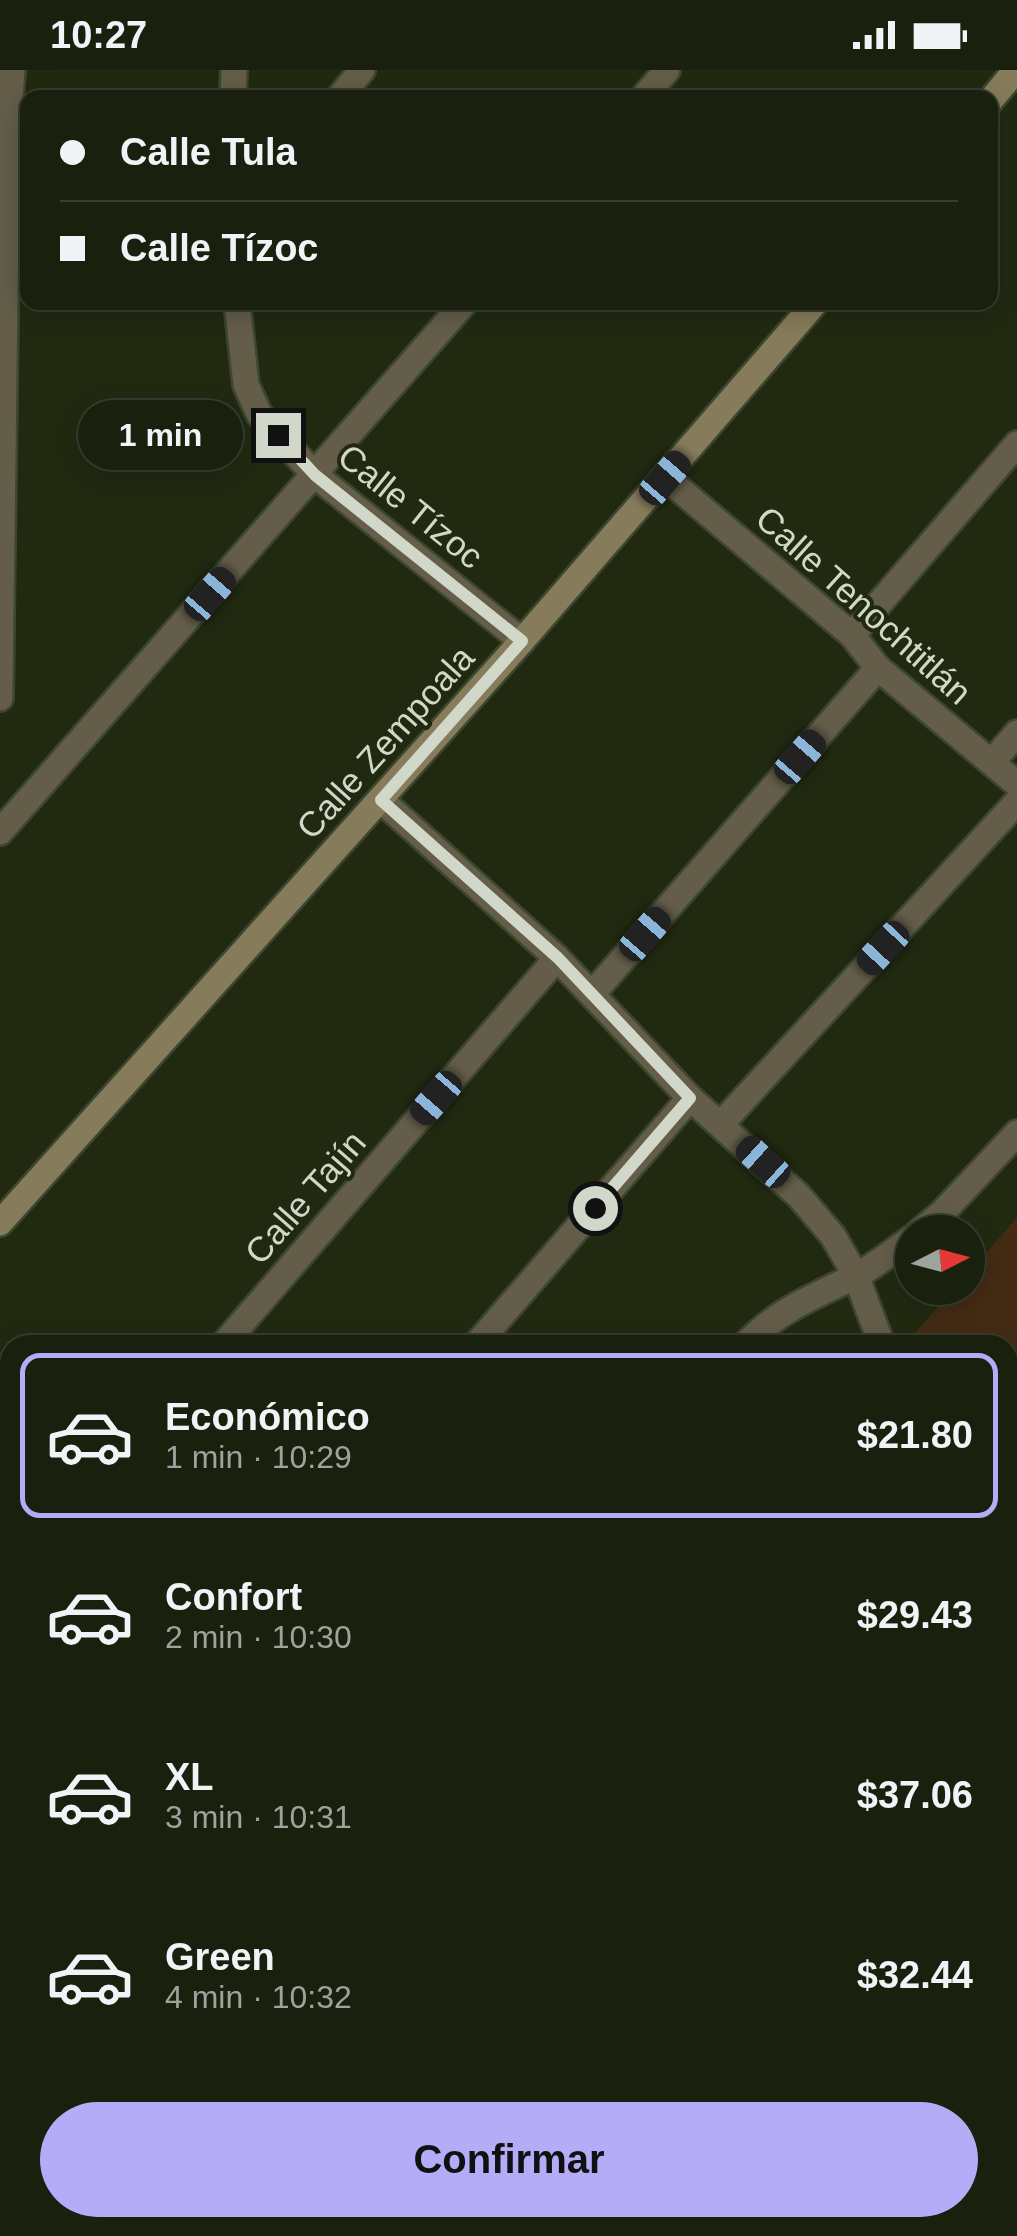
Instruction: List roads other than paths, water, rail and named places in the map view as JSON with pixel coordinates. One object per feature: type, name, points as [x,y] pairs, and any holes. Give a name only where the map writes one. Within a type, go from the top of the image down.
[{"type":"street","points":[[0,698],[7,142],[12,70]]},
{"type":"street","points":[[346,90],[362,70]]},
{"type":"street","points":[[650,90],[667,70]]},
{"type":"street","points":[[998,91],[1016,70]]},
{"type":"street","name":"Calle Tízoc","points":[[238,310],[246,385],[259,414],[315,475],[522,641]]},
{"type":"street","points":[[0,832],[458,310]]},
{"type":"street","name":"Calle Zempoala","points":[[0,1223],[522,641],[809,310]]},
{"type":"street","points":[[852,636],[1017,444]]},
{"type":"street","name":"Calle Tenochtitlán","points":[[665,478],[852,636],[878,668],[1017,784]]},
{"type":"street","points":[[593,994],[878,668]]},
{"type":"street","points":[[992,762],[1017,733]]},
{"type":"street","points":[[381,800],[558,958],[690,1098],[799,1196],[833,1236],[856,1276],[878,1335]]},
{"type":"street","points":[[722,1124],[1017,802]]},
{"type":"street","name":"Calle Tajín","points":[[231,1335],[558,958]]},
{"type":"street","points":[[485,1335],[690,1098]]},
{"type":"street","points":[[941,1215],[1017,1133]]},
{"type":"street","points":[[755,1335],[789,1308],[856,1276],[895,1250]]}]
